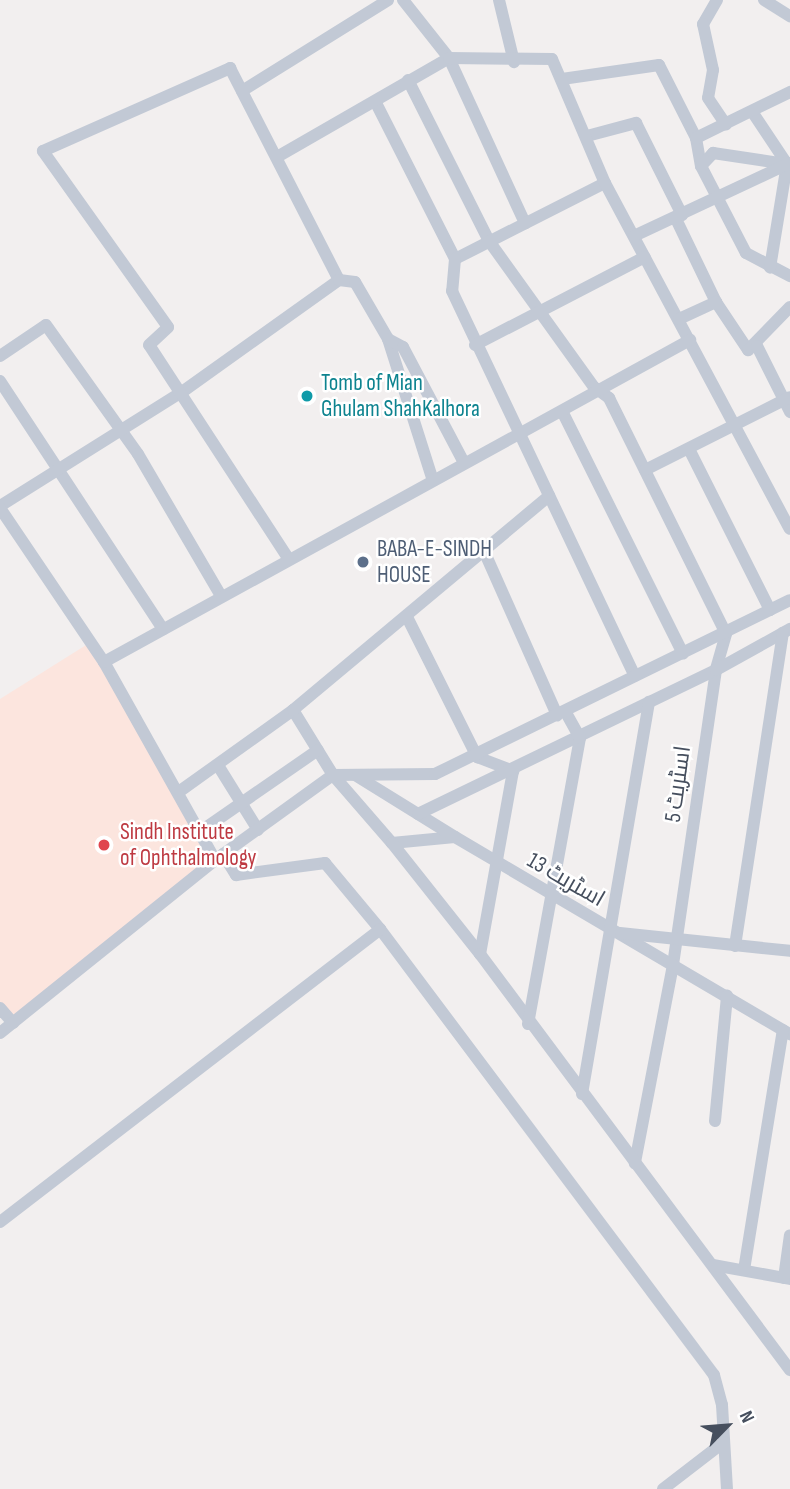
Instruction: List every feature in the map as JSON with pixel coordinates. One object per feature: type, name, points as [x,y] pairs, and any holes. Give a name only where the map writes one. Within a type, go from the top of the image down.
[{"type":"street","points":[[242,91],[388,0]]},
{"type":"street","points":[[403,0],[449,58],[525,223]]},
{"type":"street","points":[[499,0],[514,62]]},
{"type":"street","points":[[717,0],[703,24],[713,70],[708,98],[726,125]]},
{"type":"street","points":[[764,0],[790,16]]},
{"type":"street","points":[[277,157],[376,103],[408,80],[449,58],[514,62],[552,59],[605,183],[737,424],[790,529]]},
{"type":"street","points":[[562,79],[659,65],[696,138],[701,166],[746,253],[770,268],[790,276]]},
{"type":"street","points":[[289,558],[149,345],[168,327],[43,151],[230,68],[339,280]]},
{"type":"street","points":[[408,80],[489,241],[601,391],[609,398],[726,634]]},
{"type":"street","points":[[696,138],[754,113],[790,92]]},
{"type":"street","points":[[376,103],[456,259],[452,290],[475,345],[635,676]]},
{"type":"street","points":[[754,113],[788,164],[770,268]]},
{"type":"street","points":[[587,136],[636,123],[716,302],[748,350],[757,346],[790,306]]},
{"type":"street","points":[[701,166],[713,153],[788,164]]},
{"type":"street","points":[[634,236],[788,164]]},
{"type":"street","points":[[456,259],[605,183]]},
{"type":"street","points":[[475,345],[645,257]]},
{"type":"street","points":[[432,478],[388,339],[355,282],[339,280],[182,392],[0,507],[104,662],[201,831],[219,857],[236,875],[325,863],[380,929],[699,1351],[714,1374],[724,1442],[727,1489]]},
{"type":"street","points":[[679,319],[716,302]]},
{"type":"street","points":[[0,355],[46,325],[138,454],[221,596]]},
{"type":"street","points":[[388,339],[403,347],[463,461]]},
{"type":"street","points":[[104,662],[517,431],[601,391],[690,340]]},
{"type":"street","points":[[757,346],[787,398],[790,412]]},
{"type":"street","points":[[0,381],[56,471],[163,629]]},
{"type":"street","points":[[645,470],[690,451],[787,398]]},
{"type":"street","points":[[562,411],[683,654]]},
{"type":"street","points":[[690,451],[770,610]]},
{"type":"street","points":[[180,791],[219,767],[292,710],[407,617],[549,496]]},
{"type":"street","points":[[484,551],[561,713],[580,738],[554,897],[528,1024]]},
{"type":"street","points":[[0,1033],[219,857],[333,775],[435,774],[477,757],[790,600]]},
{"type":"street","points":[[407,617],[477,757],[513,771]]},
{"type":"street","points":[[418,814],[580,738],[787,631]]},
{"type":"street","points":[[735,946],[787,631]]},
{"type":"street","name":"اسٹریٹ 5","points":[[635,1163],[673,965],[716,670],[726,634]]},
{"type":"street","points":[[582,1094],[613,932],[649,702]]},
{"type":"street","points":[[292,710],[333,775],[480,954],[528,1024],[790,1370]]},
{"type":"street","points":[[201,831],[318,750]]},
{"type":"street","points":[[219,767],[258,830]]},
{"type":"street","points":[[480,954],[513,771]]},
{"type":"street","name":"اسٹریٹ 13","points":[[354,775],[498,864],[786,1032]]},
{"type":"street","points":[[391,843],[455,837]]},
{"type":"street","points":[[0,1222],[380,929]]},
{"type":"street","points":[[613,932],[676,941],[790,951]]},
{"type":"street","points":[[715,1121],[727,996]]},
{"type":"street","points":[[0,1008],[13,1023]]},
{"type":"street","points":[[744,1270],[786,1032]]},
{"type":"street","points":[[713,1265],[787,1278],[790,1236]]},
{"type":"street","points":[[663,1489],[724,1442]]},
{"type":"shaded area","name":"Sindh Institute of Ophthalmology","points":[[91,642],[215,860],[13,1023],[0,1008],[0,699]]},
{"type":"place","name":"Tomb of Mian Ghulam ShahKalhora","points":[[307,396]]},
{"type":"place","name":"BABA-E-SINDH HOUSE","points":[[363,562]]},
{"type":"place","name":"Sindh Institute of Ophthalmology","points":[[104,845]]}]
